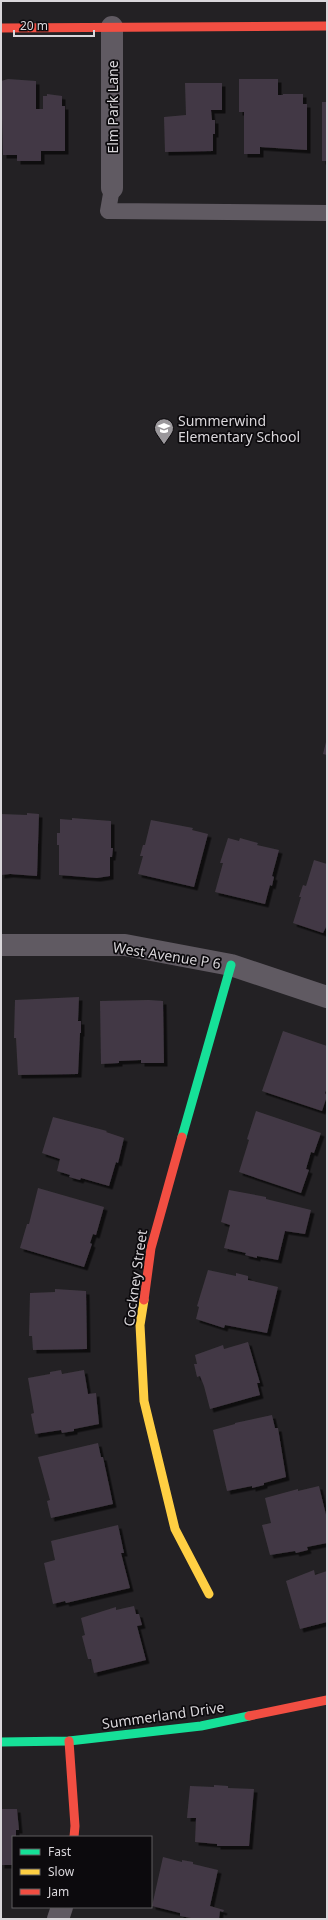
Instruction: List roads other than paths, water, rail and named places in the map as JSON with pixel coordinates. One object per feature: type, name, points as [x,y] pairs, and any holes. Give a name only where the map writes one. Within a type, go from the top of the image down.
[{"type":"street","points":[[1,28],[112,26],[327,26]]},
{"type":"street","name":"Elm Park Lane","points":[[112,26],[112,188]]},
{"type":"street","name":"West Avenue P 6","points":[[1,945],[125,945],[230,965],[327,997]]},
{"type":"street","name":"Cockney Street","points":[[209,1594],[175,1529],[144,1401],[140,1325],[151,1248],[230,965]]},
{"type":"street","name":"Summerland Drive","points":[[1,1742],[69,1742],[201,1726],[327,1700]]},
{"type":"street","points":[[69,1742],[75,1826],[74,1836]]},
{"type":"street","points":[[58,1919],[62,1908]]},
{"type":"lane","points":[[112,188],[108,211],[327,213]]},
{"type":"place","name":"Summerwind Elementary School","points":[[164,445]]}]
